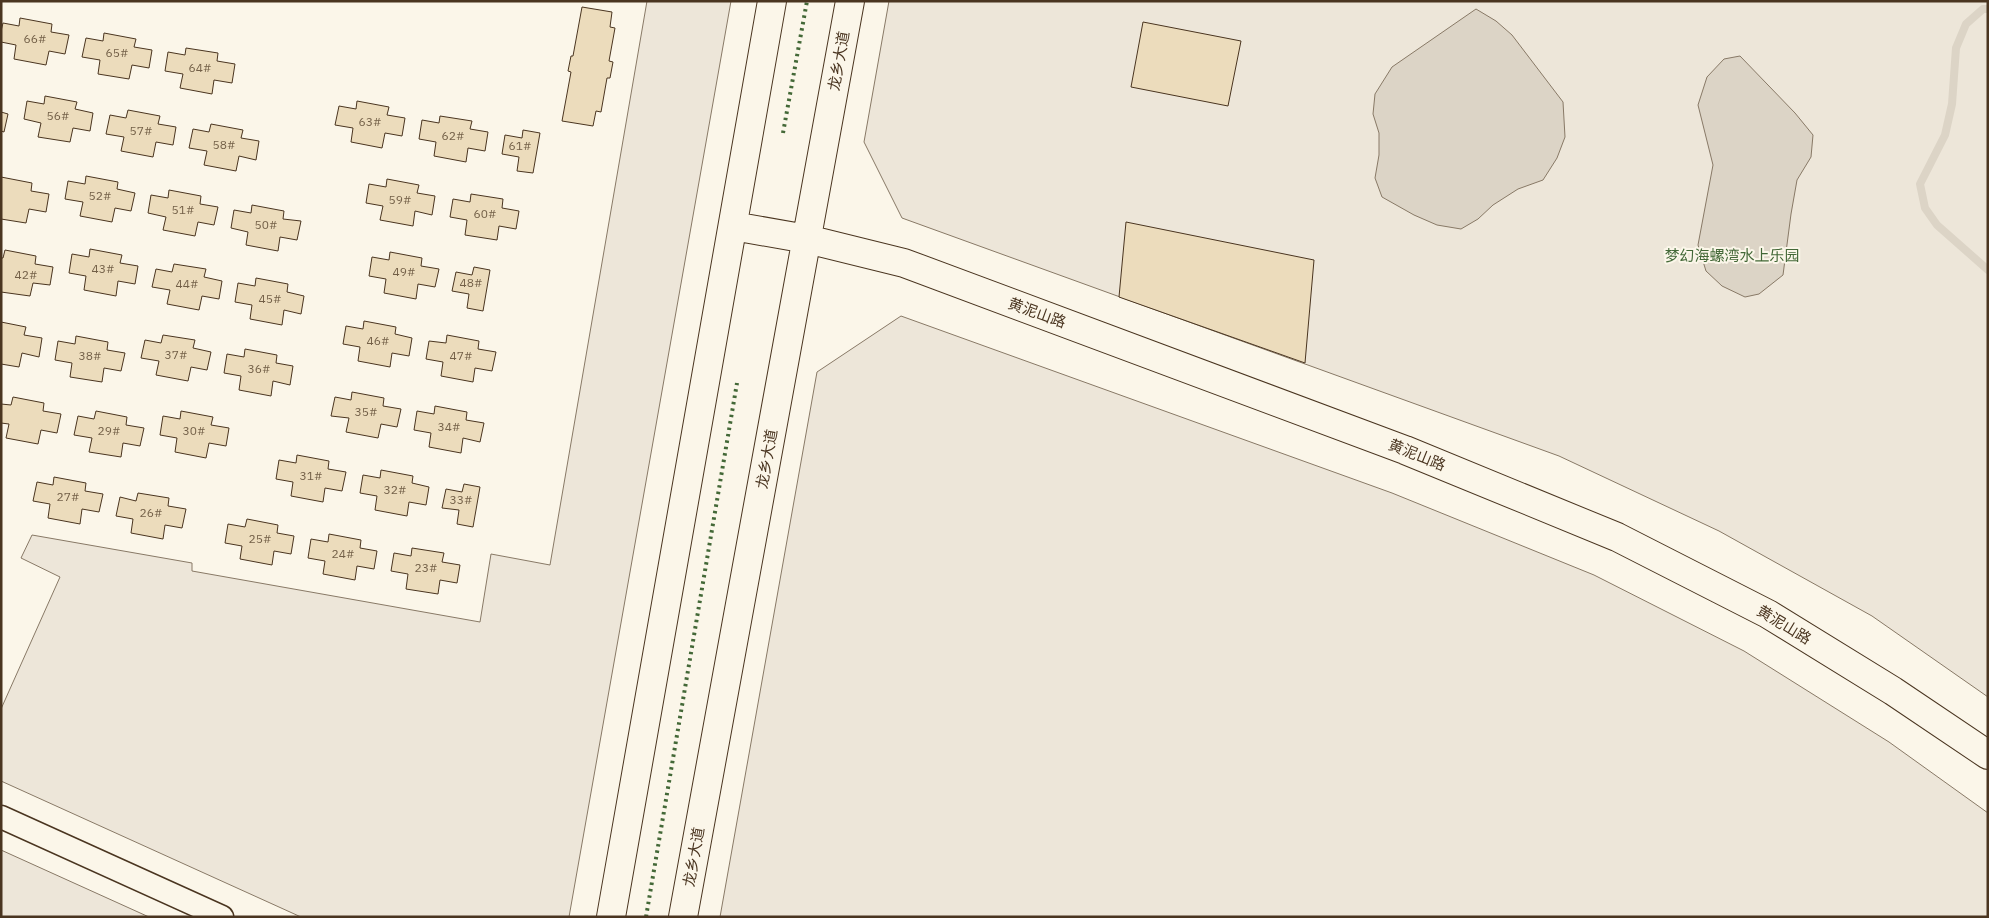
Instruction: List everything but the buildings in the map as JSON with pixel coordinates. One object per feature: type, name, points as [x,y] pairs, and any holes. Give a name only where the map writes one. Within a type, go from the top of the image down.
[{"type":"main road","points":[[611,917],[772,1]]},
{"type":"main road","name":"龙乡大道","points":[[683,917],[850,1]]},
{"type":"main road","name":"黄泥山路","points":[[733,226],[807,239],[904,263],[1405,450],[1617,536],[1768,614],[1893,691],[1988,755]]},
{"type":"street","points":[[1,817],[222,917]]},
{"type":"green space","points":[[647,1],[731,1],[569,917],[301,917],[1,781],[1,709],[60,577],[21,558],[32,535],[192,563],[192,571],[480,622],[491,554],[550,565]]},
{"type":"green space","name":"梦幻海螺湾水上乐园","points":[[889,1],[1988,1],[1988,697],[1872,616],[1719,531],[1559,456],[902,218],[864,142]]},
{"type":"green space","points":[[901,316],[1392,493],[1594,575],[1744,651],[1889,742],[1988,813],[1988,917],[720,917],[817,372]]},
{"type":"green space","points":[[1,850],[149,917],[1,917]]},
{"type":"shaded area","points":[[1476,9],[1496,21],[1512,35],[1563,102],[1565,137],[1557,158],[1543,180],[1518,189],[1493,205],[1478,219],[1461,229],[1437,225],[1414,215],[1382,197],[1375,178],[1379,155],[1379,133],[1373,114],[1375,94],[1392,67]]},
{"type":"shaded area","points":[[1740,56],[1795,113],[1813,135],[1811,157],[1797,180],[1783,275],[1759,294],[1745,297],[1722,286],[1706,271],[1698,245],[1713,165],[1698,105],[1707,77],[1724,59]]},
{"type":"waterway","points":[[1988,9],[1983,9],[1966,24],[1956,48],[1952,104],[1945,135],[1920,184],[1925,208],[1937,225],[1988,270]]},
{"type":"hedge","points":[[783,133],[807,1]]},
{"type":"hedge","points":[[646,917],[737,383]]}]
